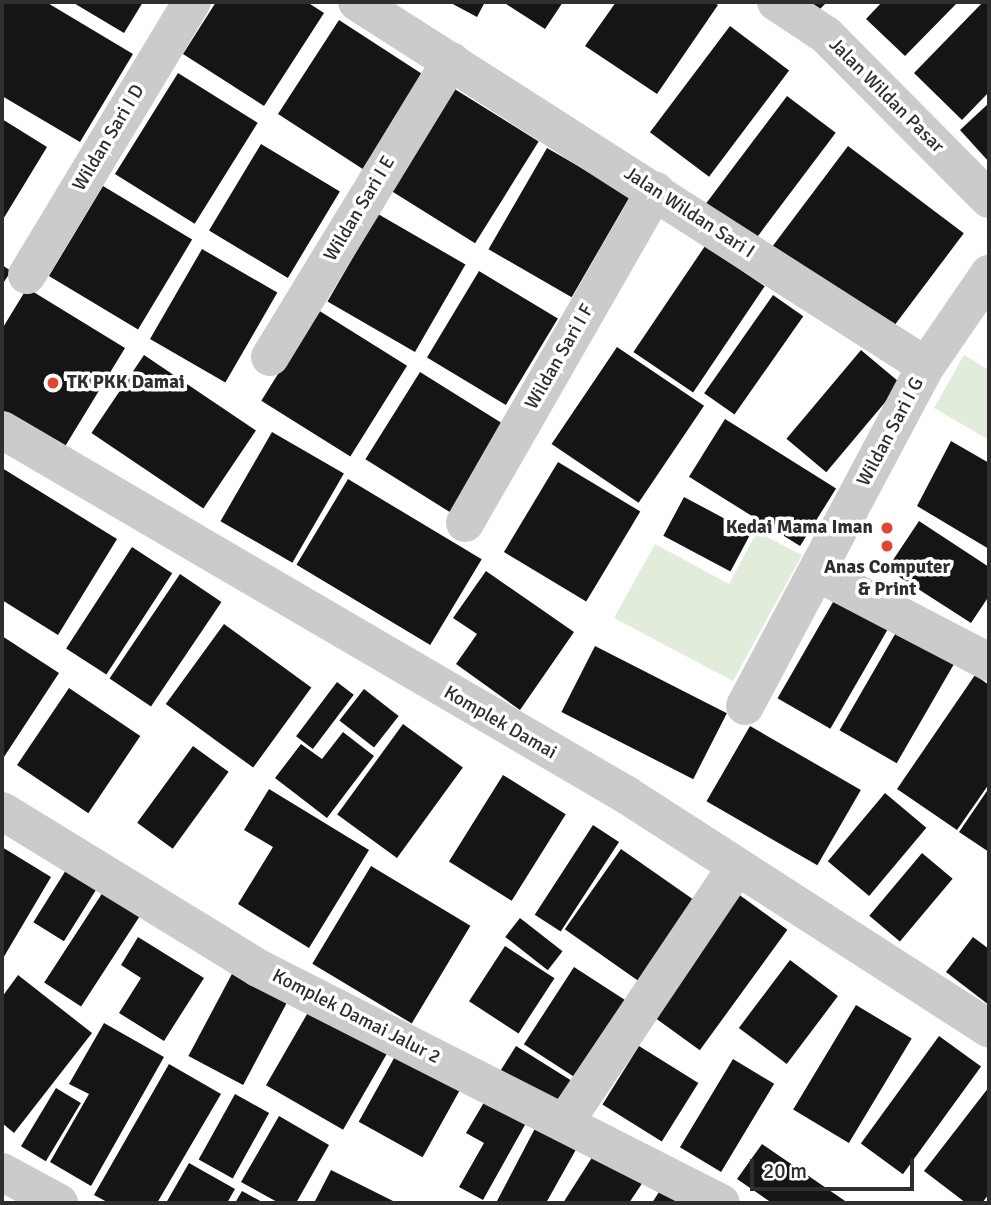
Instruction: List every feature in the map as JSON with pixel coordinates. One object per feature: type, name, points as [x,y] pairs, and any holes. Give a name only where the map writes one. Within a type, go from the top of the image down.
[{"type":"street","name":"Wildan Sari I D","points":[[27,275],[192,2]]},
{"type":"street","name":"Jalan Wildan Sari I","points":[[357,2],[926,366]]},
{"type":"street","name":"Jalan Wildan Pasar","points":[[776,2],[826,35],[989,199]]},
{"type":"street","name":"Wildan Sari I E","points":[[270,357],[451,61]]},
{"type":"street","name":"Wildan Sari I F","points":[[465,523],[655,191]]},
{"type":"street","points":[[926,366],[989,274]]},
{"type":"street","name":"Wildan Sari I G","points":[[745,706],[926,366]]},
{"type":"street","name":"Komplek Damai","points":[[2,430],[737,866],[989,1030]]},
{"type":"street","points":[[818,573],[989,662]]},
{"type":"street","name":"Komplek Damai Jalur 2","points":[[2,811],[258,968],[722,1203]]},
{"type":"street","points":[[565,1122],[737,866]]},
{"type":"street","points":[[2,1172],[59,1203]]},
{"type":"green space","points":[[964,355],[989,370],[989,440],[934,408]]},
{"type":"green space","points":[[757,532],[802,555],[733,681],[614,618],[655,544],[729,584]]},
{"type":"building","points":[[2,2],[46,2],[133,54],[80,142],[2,96]]},
{"type":"building","points":[[72,2],[143,2],[124,33]]},
{"type":"building","points":[[216,2],[307,2],[324,13],[264,106],[183,54]]},
{"type":"building","points":[[449,2],[485,2],[477,17]]},
{"type":"building","points":[[503,2],[563,2],[545,29]]},
{"type":"building","points":[[616,2],[713,2],[718,5],[657,94],[585,46]]},
{"type":"building","points":[[801,2],[827,2],[815,14]]},
{"type":"building","points":[[882,2],[958,2],[905,56],[866,19]]},
{"type":"building","points":[[983,2],[989,2],[989,92],[962,120],[914,73]]},
{"type":"building","points":[[339,20],[424,75],[363,169],[278,114]]},
{"type":"building","points":[[730,26],[789,71],[709,177],[650,132]]},
{"type":"building","points":[[178,73],[258,123],[195,224],[115,174]]},
{"type":"building","points":[[453,88],[539,142],[475,243],[389,190]]},
{"type":"building","points":[[787,96],[836,133],[750,247],[701,210]]},
{"type":"building","points":[[989,103],[989,162],[960,130]]},
{"type":"building","points":[[2,119],[47,147],[2,221]]},
{"type":"building","points":[[261,144],[340,191],[288,278],[209,231]]},
{"type":"building","points":[[848,146],[964,233],[888,334],[772,247]]},
{"type":"building","points":[[547,148],[630,196],[572,297],[489,249]]},
{"type":"building","points":[[103,186],[192,240],[138,330],[49,276]]},
{"type":"building","points":[[378,214],[465,264],[415,352],[328,301]]},
{"type":"building","points":[[705,246],[765,286],[693,392],[633,352]]},
{"type":"building","points":[[202,249],[277,292],[225,383],[150,339]]},
{"type":"building","points":[[2,265],[11,271],[2,285]]},
{"type":"building","points":[[479,271],[558,318],[506,405],[427,358]]},
{"type":"building","name":"TK PKK Damai","points":[[27,288],[125,348],[61,453],[2,417],[2,329]]},
{"type":"building","points":[[773,295],[803,316],[734,415],[704,393]]},
{"type":"building","points":[[318,310],[407,366],[350,456],[261,401]]},
{"type":"building","points":[[617,347],[704,406],[639,503],[552,444]]},
{"type":"building","points":[[861,350],[901,383],[826,472],[786,439]]},
{"type":"building","points":[[144,355],[256,430],[203,508],[91,433]]},
{"type":"building","points":[[420,372],[506,426],[451,513],[365,459]]},
{"type":"building","points":[[725,419],[836,488],[800,546],[689,477]]},
{"type":"building","points":[[272,432],[344,474],[292,563],[221,521]]},
{"type":"building","points":[[951,441],[989,463],[989,549],[917,506]]},
{"type":"building","points":[[558,462],[640,511],[586,601],[504,552]]},
{"type":"building","points":[[2,468],[117,539],[58,635],[2,600]]},
{"type":"building","points":[[348,479],[482,559],[430,645],[296,565]]},
{"type":"building","points":[[684,497],[751,533],[730,572],[663,536]]},
{"type":"building","points":[[919,521],[989,567],[989,596],[971,623],[887,569]]},
{"type":"building","points":[[132,547],[172,573],[106,675],[66,648]]},
{"type":"building","points":[[486,571],[574,632],[520,710],[456,664],[477,634],[453,618]]},
{"type":"building","points":[[180,574],[221,602],[151,706],[110,678]]},
{"type":"building","points":[[840,590],[893,620],[830,729],[778,698]]},
{"type":"building","points":[[224,624],[311,687],[253,768],[166,704]]},
{"type":"building","points":[[898,629],[955,662],[897,763],[840,730]]},
{"type":"building","points":[[2,636],[59,673],[2,760]]},
{"type":"building","points":[[595,646],[727,713],[693,779],[561,712]]},
{"type":"building","points":[[975,675],[989,685],[989,784],[957,830],[897,789]]},
{"type":"building","points":[[337,682],[354,695],[313,749],[296,736]]},
{"type":"building","points":[[69,688],[140,736],[88,813],[17,765]]},
{"type":"building","points":[[364,689],[399,716],[374,748],[339,721]]},
{"type":"building","points":[[403,724],[463,767],[397,858],[337,815]]},
{"type":"building","points":[[750,726],[861,790],[817,865],[706,801]]},
{"type":"building","points":[[343,732],[374,756],[327,818],[275,778],[301,744],[322,759]]},
{"type":"building","points":[[193,746],[229,772],[173,849],[137,823]]},
{"type":"building","points":[[503,775],[566,814],[512,901],[449,862]]},
{"type":"building","points":[[989,788],[989,852],[959,832]]},
{"type":"building","points":[[269,789],[369,850],[309,948],[238,904],[273,847],[244,830]]},
{"type":"building","points":[[885,793],[926,828],[869,896],[828,861]]},
{"type":"building","points":[[593,825],[619,842],[561,932],[535,915]]},
{"type":"building","points":[[2,847],[51,877],[2,960]]},
{"type":"building","points":[[621,849],[695,901],[639,981],[565,929]]},
{"type":"building","points":[[922,853],[953,879],[900,942],[869,916]]},
{"type":"building","points":[[71,862],[102,881],[64,941],[33,922]]},
{"type":"building","points":[[371,866],[470,926],[412,1023],[312,964]]},
{"type":"building","points":[[734,891],[787,930],[700,1050],[646,1012]]},
{"type":"building","points":[[103,892],[140,916],[81,1007],[44,983]]},
{"type":"building","points":[[520,918],[563,951],[548,970],[505,937]]},
{"type":"building","points":[[138,937],[204,978],[164,1041],[119,1013],[141,978],[121,965]]},
{"type":"building","points":[[973,937],[989,949],[989,1005],[946,972]]},
{"type":"building","points":[[505,946],[554,978],[519,1033],[469,1001]]},
{"type":"building","points":[[790,960],[838,996],[787,1064],[739,1028]]},
{"type":"building","points":[[574,967],[628,1002],[578,1079],[524,1044]]},
{"type":"building","points":[[233,972],[288,1001],[243,1085],[188,1056]]},
{"type":"building","points":[[18,975],[92,1033],[14,1133],[2,1123],[2,997]]},
{"type":"building","points":[[314,1002],[391,1046],[343,1130],[266,1085]]},
{"type":"building","points":[[856,1005],[912,1038],[849,1143],[793,1110]]},
{"type":"building","points":[[104,1023],[164,1057],[91,1186],[50,1162],[89,1094],[69,1084]]},
{"type":"building","points":[[939,1036],[981,1067],[903,1174],[861,1144]]},
{"type":"building","points":[[516,1046],[580,1086],[562,1115],[498,1075]]},
{"type":"building","points":[[639,1046],[698,1083],[662,1142],[602,1105]]},
{"type":"building","points":[[398,1051],[462,1086],[423,1157],[359,1122]]},
{"type":"building","points":[[733,1059],[774,1084],[721,1172],[680,1147]]},
{"type":"building","points":[[169,1064],[221,1094],[157,1203],[109,1203],[94,1195]]},
{"type":"building","points":[[989,1087],[989,1194],[982,1203],[966,1203],[924,1171]]},
{"type":"building","points":[[56,1088],[81,1103],[46,1161],[21,1146]]},
{"type":"building","points":[[235,1094],[269,1113],[233,1179],[199,1160]]},
{"type":"building","points":[[489,1094],[530,1116],[483,1200],[459,1187],[484,1143],[466,1133]]},
{"type":"building","points":[[542,1115],[583,1137],[546,1203],[496,1203]]},
{"type":"building","points":[[279,1116],[329,1145],[296,1203],[279,1203],[241,1182]]},
{"type":"building","points":[[762,1144],[848,1203],[772,1203],[737,1179]]},
{"type":"building","points":[[600,1145],[647,1176],[629,1203],[563,1203]]},
{"type":"building","points":[[189,1163],[235,1189],[227,1203],[166,1203]]},
{"type":"building","points":[[331,1170],[397,1203],[314,1203]]},
{"type":"building","points":[[664,1184],[692,1203],[652,1203]]},
{"type":"building","points":[[242,1191],[264,1203],[235,1203]]},
{"type":"place","name":"TK PKK Damai","points":[[53,383]]},
{"type":"place","name":"Kedai Mama Iman","points":[[887,528]]},
{"type":"place","name":"Anas Computer & Print","points":[[887,546]]}]
